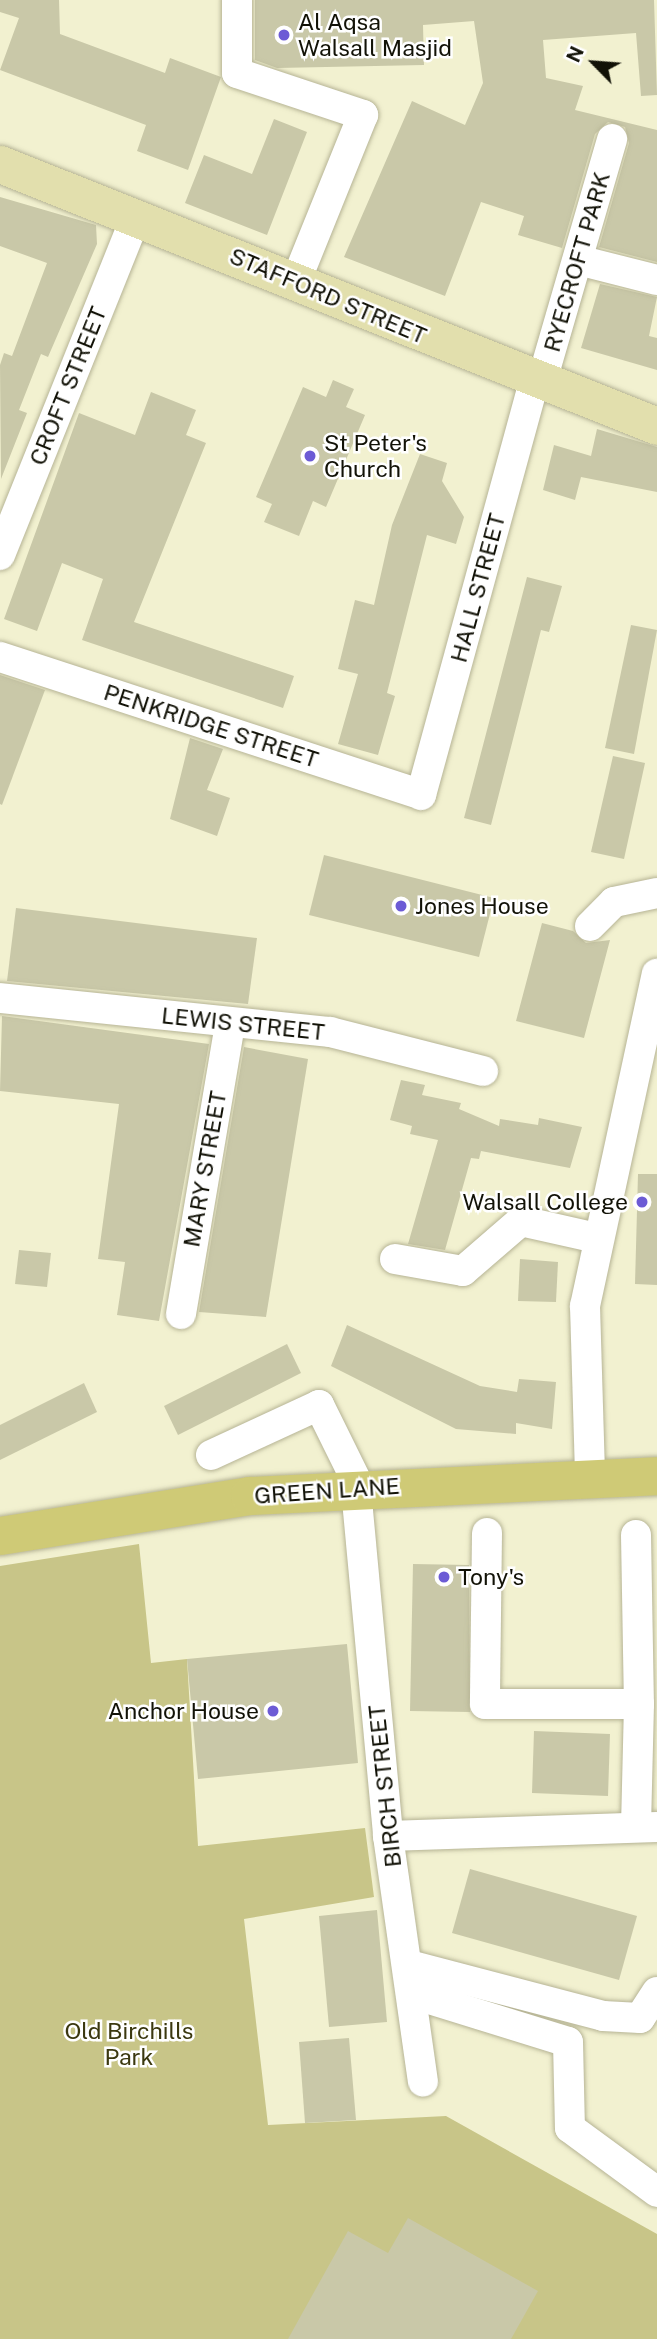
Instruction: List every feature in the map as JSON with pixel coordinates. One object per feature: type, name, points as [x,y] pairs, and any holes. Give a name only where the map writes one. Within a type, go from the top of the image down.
[{"type":"highway","name":"GREEN LANE","points":[[0,1536],[236,1497],[590,1474],[657,1476]]},
{"type":"main road","name":"STAFFORD STREET","points":[[0,164],[136,216],[538,383],[657,426]]},
{"type":"street","points":[[237,0],[237,73],[363,116],[295,283]]},
{"type":"street","name":"RYECROFT PARK","points":[[538,383],[578,260],[612,139]]},
{"type":"street","name":"CROFT STREET","points":[[0,555],[136,216]]},
{"type":"street","points":[[578,260],[657,280]]},
{"type":"street","name":"HALL STREET","points":[[421,795],[538,383]]},
{"type":"street","name":"PENKRIDGE STREET","points":[[0,657],[421,795]]},
{"type":"street","points":[[590,926],[614,902],[657,893]]},
{"type":"street","points":[[590,1474],[585,1306],[597,1238],[657,974]]},
{"type":"street","name":"LEWIS STREET","points":[[0,998],[230,1024],[330,1032],[483,1071]]},
{"type":"street","name":"MARY STREET","points":[[181,1314],[230,1024]]},
{"type":"street","points":[[395,1259],[463,1271],[521,1221],[597,1238]]},
{"type":"street","points":[[211,1455],[319,1405],[358,1489]]},
{"type":"street","name":"BIRCH STREET","points":[[358,1489],[388,1836],[409,1965],[423,2082]]},
{"type":"street","points":[[487,1533],[485,1704],[639,1704]]},
{"type":"street","points":[[388,1836],[647,1827],[639,1704],[636,1535]]},
{"type":"street","points":[[409,1965],[603,2016],[640,2018],[657,1992]]},
{"type":"street","points":[[413,1994],[568,2042],[570,2128],[657,2192]]},
{"type":"green space","name":"Old Birchills Park","points":[[139,1544],[151,1663],[187,1659],[198,1846],[365,1828],[374,1897],[244,1919],[268,2125],[446,2116],[657,2234],[657,2339],[0,2339],[0,1566]]},
{"type":"building","points":[[0,0],[59,0],[60,34],[165,73],[170,58],[221,77],[188,170],[137,151],[146,125],[0,70],[19,18],[0,12]]},
{"type":"building","points":[[255,0],[654,0],[657,95],[641,96],[636,33],[543,40],[546,78],[583,86],[575,110],[657,130],[657,262],[599,247],[629,143],[625,127],[608,122],[595,134],[562,248],[518,235],[524,216],[481,202],[445,296],[344,257],[412,101],[465,125],[483,83],[474,21],[423,25],[424,65],[277,68],[255,60]]},
{"type":"building","points":[[274,119],[307,132],[267,235],[185,203],[204,155],[252,174]]},
{"type":"building","points":[[0,197],[96,225],[97,244],[48,357],[41,354],[19,410],[27,413],[1,479],[0,365],[4,353],[12,356],[47,263],[0,246]]},
{"type":"building","points":[[600,284],[657,297],[649,336],[657,338],[657,370],[581,348]]},
{"type":"building","name":"St Peter's Church","points":[[333,380],[354,389],[346,407],[365,415],[326,507],[313,501],[299,536],[264,522],[272,504],[256,497],[303,387],[326,397]]},
{"type":"building","points":[[151,392],[196,410],[186,435],[206,443],[134,622],[294,676],[283,708],[82,640],[103,579],[62,563],[37,631],[4,619],[79,413],[135,435]]},
{"type":"building","points":[[597,429],[657,447],[657,492],[581,477],[575,500],[543,490],[554,445],[591,456]]},
{"type":"building","points":[[420,454],[447,463],[442,481],[464,517],[456,544],[427,535],[387,693],[395,696],[378,755],[338,744],[358,674],[338,669],[355,600],[374,605],[392,525]]},
{"type":"building","points":[[527,577],[562,586],[549,632],[541,630],[491,825],[464,818]]},
{"type":"building","points":[[631,625],[657,630],[634,754],[605,748]]},
{"type":"building","points":[[0,675],[45,690],[2,805],[0,804]]},
{"type":"building","points":[[190,738],[223,749],[207,790],[230,798],[217,836],[170,819]]},
{"type":"building","points":[[613,756],[645,763],[624,859],[591,852]]},
{"type":"building","name":"Jones House","points":[[324,855],[494,898],[479,957],[309,915]]},
{"type":"building","points":[[16,908],[257,938],[248,1004],[7,981]]},
{"type":"building","points":[[542,923],[573,931],[586,943],[610,940],[584,1038],[516,1021]]},
{"type":"building","points":[[2,1016],[209,1044],[159,1321],[117,1315],[125,1262],[98,1259],[119,1104],[0,1091]]},
{"type":"building","points":[[244,1047],[308,1059],[266,1317],[199,1312]]},
{"type":"building","points":[[401,1080],[425,1085],[422,1095],[461,1103],[459,1109],[499,1126],[500,1119],[538,1125],[539,1118],[582,1127],[570,1168],[481,1151],[479,1159],[471,1158],[445,1250],[408,1244],[438,1140],[410,1134],[412,1126],[390,1120]]},
{"type":"building","points":[[638,1174],[657,1174],[657,1285],[635,1284]]},
{"type":"building","points":[[19,1250],[51,1253],[47,1287],[15,1284]]},
{"type":"building","points":[[520,1259],[558,1262],[556,1302],[518,1301]]},
{"type":"building","points":[[347,1325],[480,1386],[517,1392],[519,1379],[556,1382],[552,1429],[516,1423],[516,1434],[456,1429],[331,1366]]},
{"type":"building","points":[[287,1344],[301,1373],[178,1435],[164,1406]]},
{"type":"building","points":[[84,1383],[97,1412],[0,1460],[0,1425]]},
{"type":"building","points":[[413,1564],[469,1565],[470,1712],[410,1711]]},
{"type":"building","name":"Anchor House","points":[[347,1644],[358,1763],[198,1779],[187,1659]]},
{"type":"building","points":[[534,1731],[610,1734],[608,1796],[532,1793]]},
{"type":"building","points":[[470,1869],[637,1916],[619,1980],[452,1933]]},
{"type":"building","points":[[377,1910],[387,2022],[329,2027],[319,1916]]},
{"type":"building","points":[[349,2038],[356,2120],[305,2123],[299,2042]]},
{"type":"building","points":[[408,2218],[538,2291],[511,2339],[288,2339],[348,2231],[388,2253]]},
{"type":"place","name":"Al Aqsa Walsall Masjid","points":[[284,35]]},
{"type":"place","name":"St Peter's Church","points":[[310,456]]},
{"type":"place","name":"Jones House","points":[[401,906]]},
{"type":"place","name":"Walsall College","points":[[642,1202]]},
{"type":"place","name":"Tony's","points":[[444,1577]]},
{"type":"place","name":"Anchor House","points":[[273,1711]]}]
